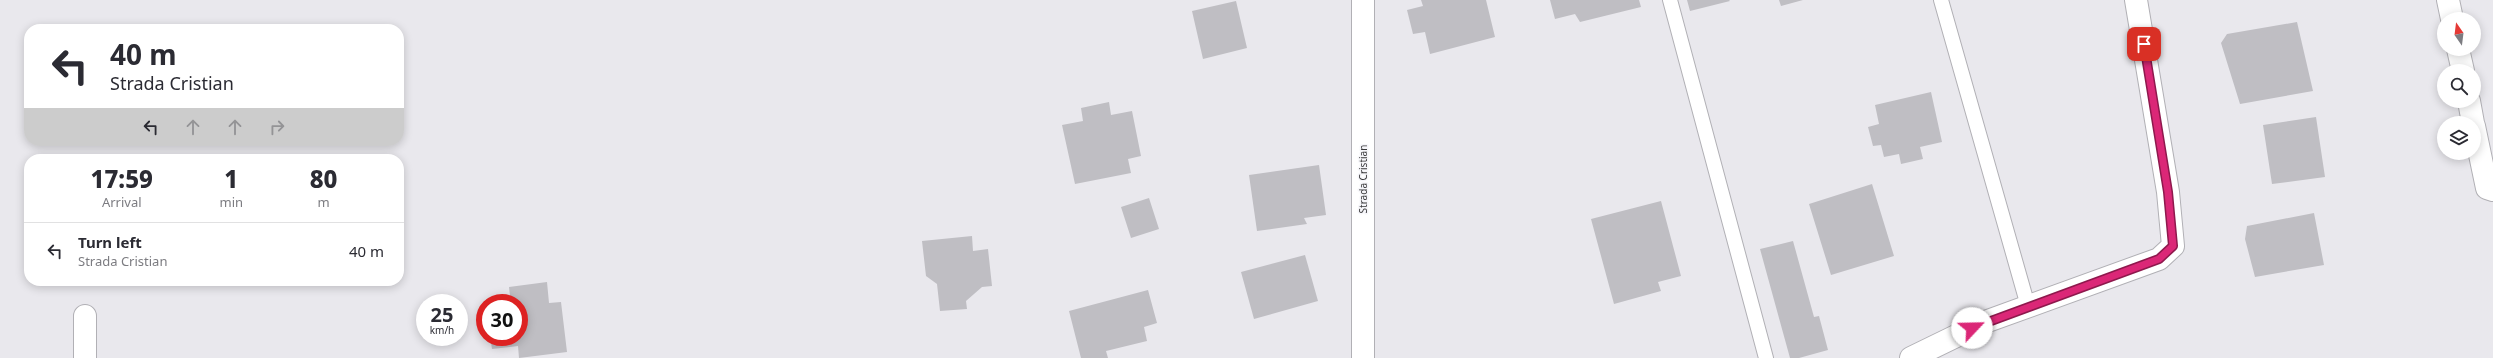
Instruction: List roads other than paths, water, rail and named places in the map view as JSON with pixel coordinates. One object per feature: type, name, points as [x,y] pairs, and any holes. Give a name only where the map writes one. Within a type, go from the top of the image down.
[{"type":"street","name":"Strada Cristian","points":[[1363,0],[1363,358]]},
{"type":"street","points":[[1911,358],[1985,322],[2159,259],[2173,246],[2168,192],[2136,0]]},
{"type":"street","points":[[2448,0],[2451,12]]},
{"type":"street","points":[[2481,160],[2486,188],[2493,190]]},
{"type":"street","points":[[85,316],[85,358]]},
{"type":"lane","points":[[1670,0],[1766,358]]},
{"type":"lane","points":[[1941,0],[2028,306]]}]
